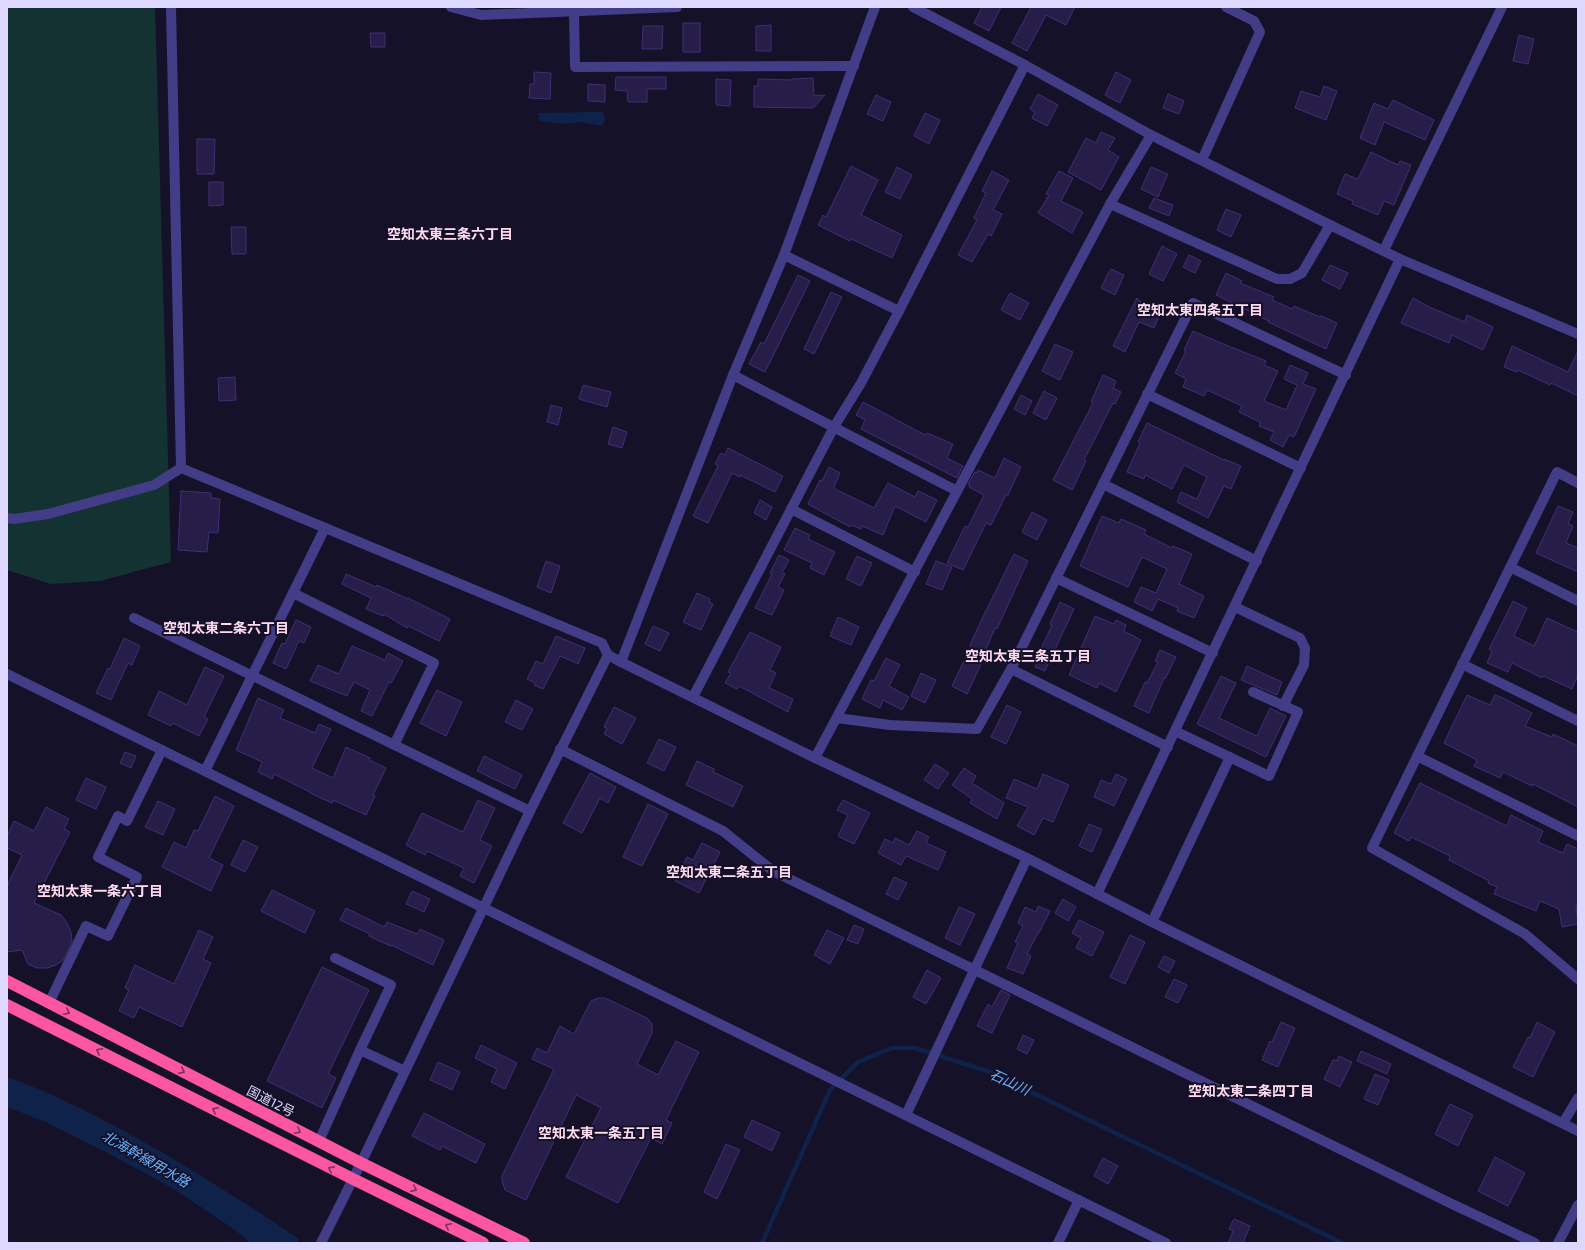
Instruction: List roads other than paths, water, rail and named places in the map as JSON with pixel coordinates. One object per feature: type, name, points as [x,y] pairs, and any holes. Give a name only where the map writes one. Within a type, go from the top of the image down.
[{"type":"highway","name":"国道12号","points":[[7,981],[361,1163],[524,1243]]},
{"type":"highway","points":[[7,1005],[483,1243]]},
{"type":"street","points":[[171,7],[182,468]]},
{"type":"street","points":[[451,7],[481,15],[677,7]]},
{"type":"street","points":[[622,662],[733,375],[784,256],[875,7]]},
{"type":"street","points":[[913,7],[1025,65],[1151,135],[1330,225],[1400,258],[1578,334]]},
{"type":"street","points":[[1202,160],[1260,32],[1254,21],[1226,7]]},
{"type":"street","points":[[1384,250],[1502,7]]},
{"type":"street","points":[[574,11],[575,67],[854,66]]},
{"type":"street","points":[[693,697],[834,427],[861,383],[899,311],[1025,65]]},
{"type":"street","points":[[815,758],[1110,204],[1151,135]]},
{"type":"street","points":[[1110,204],[1277,279],[1290,279],[1302,273],[1330,225]]},
{"type":"street","points":[[784,256],[899,311]]},
{"type":"street","points":[[1097,894],[1346,375],[1400,258]]},
{"type":"street","points":[[837,718],[890,725],[977,729],[1011,669],[1193,303],[1346,375]]},
{"type":"street","points":[[733,375],[956,492]]},
{"type":"street","points":[[1147,394],[1301,468]]},
{"type":"street","points":[[7,518],[14,519],[48,514],[154,485],[182,468]]},
{"type":"street","points":[[182,468],[602,643],[608,655],[815,758],[1027,858],[1152,922],[1512,1100],[1578,1131]]},
{"type":"street","points":[[1578,483],[1557,472],[1372,848],[1525,934],[1578,979]]},
{"type":"street","points":[[1103,484],[1257,561]]},
{"type":"street","points":[[791,509],[914,572]]},
{"type":"street","points":[[205,771],[325,528]]},
{"type":"street","points":[[1510,567],[1578,601]]},
{"type":"street","points":[[1056,578],[1213,653]]},
{"type":"street","points":[[293,592],[434,663],[394,745]]},
{"type":"street","points":[[1235,607],[1300,638],[1305,648],[1304,665],[1283,706]]},
{"type":"street","points":[[134,618],[530,811]]},
{"type":"street","points":[[321,1243],[361,1163],[482,907],[608,655]]},
{"type":"street","points":[[1462,664],[1578,721]]},
{"type":"street","points":[[1011,669],[1168,747]]},
{"type":"street","points":[[7,674],[1166,1243]]},
{"type":"street","points":[[1175,731],[1269,776],[1298,712],[1253,692]]},
{"type":"street","points":[[560,749],[723,831],[773,871],[975,971],[1535,1243]]},
{"type":"street","points":[[49,1003],[86,926],[108,936],[137,877],[98,857],[118,816],[128,821],[162,750]]},
{"type":"street","points":[[1416,756],[1578,836]]},
{"type":"street","points":[[1152,922],[1230,757]]},
{"type":"street","points":[[906,1115],[1027,858]]},
{"type":"street","points":[[319,1141],[391,985],[335,958]]},
{"type":"street","points":[[360,1050],[405,1071]]},
{"type":"street","points":[[1563,1123],[1578,1098]]},
{"type":"street","points":[[1058,1243],[1079,1200]]},
{"type":"street","points":[[1558,1243],[1578,1205]]},
{"type":"water","points":[[603,112],[605,121],[602,126],[580,122],[565,124],[539,121],[538,113]]},
{"type":"water","name":"北海幹線用水路","points":[[7,1077],[67,1102],[126,1132],[214,1184],[299,1239],[296,1243],[251,1243],[232,1228],[174,1189],[48,1123],[7,1107]]},
{"type":"waterway","name":"石山川","points":[[762,1243],[830,1090],[858,1062],[892,1048],[915,1048],[990,1072],[1342,1243]]},
{"type":"district","name":"空知太東三条六丁目","points":[[450,234]]},
{"type":"district","name":"空知太東四条五丁目","points":[[1200,310]]},
{"type":"district","name":"空知太東二条六丁目","points":[[226,628]]},
{"type":"district","name":"空知太東三条五丁目","points":[[1028,656]]},
{"type":"district","name":"空知太東二条五丁目","points":[[729,872]]},
{"type":"district","name":"空知太東一条六丁目","points":[[100,891]]},
{"type":"district","name":"空知太東二条四丁目","points":[[1251,1091]]},
{"type":"district","name":"空知太東一条五丁目","points":[[601,1133]]}]
